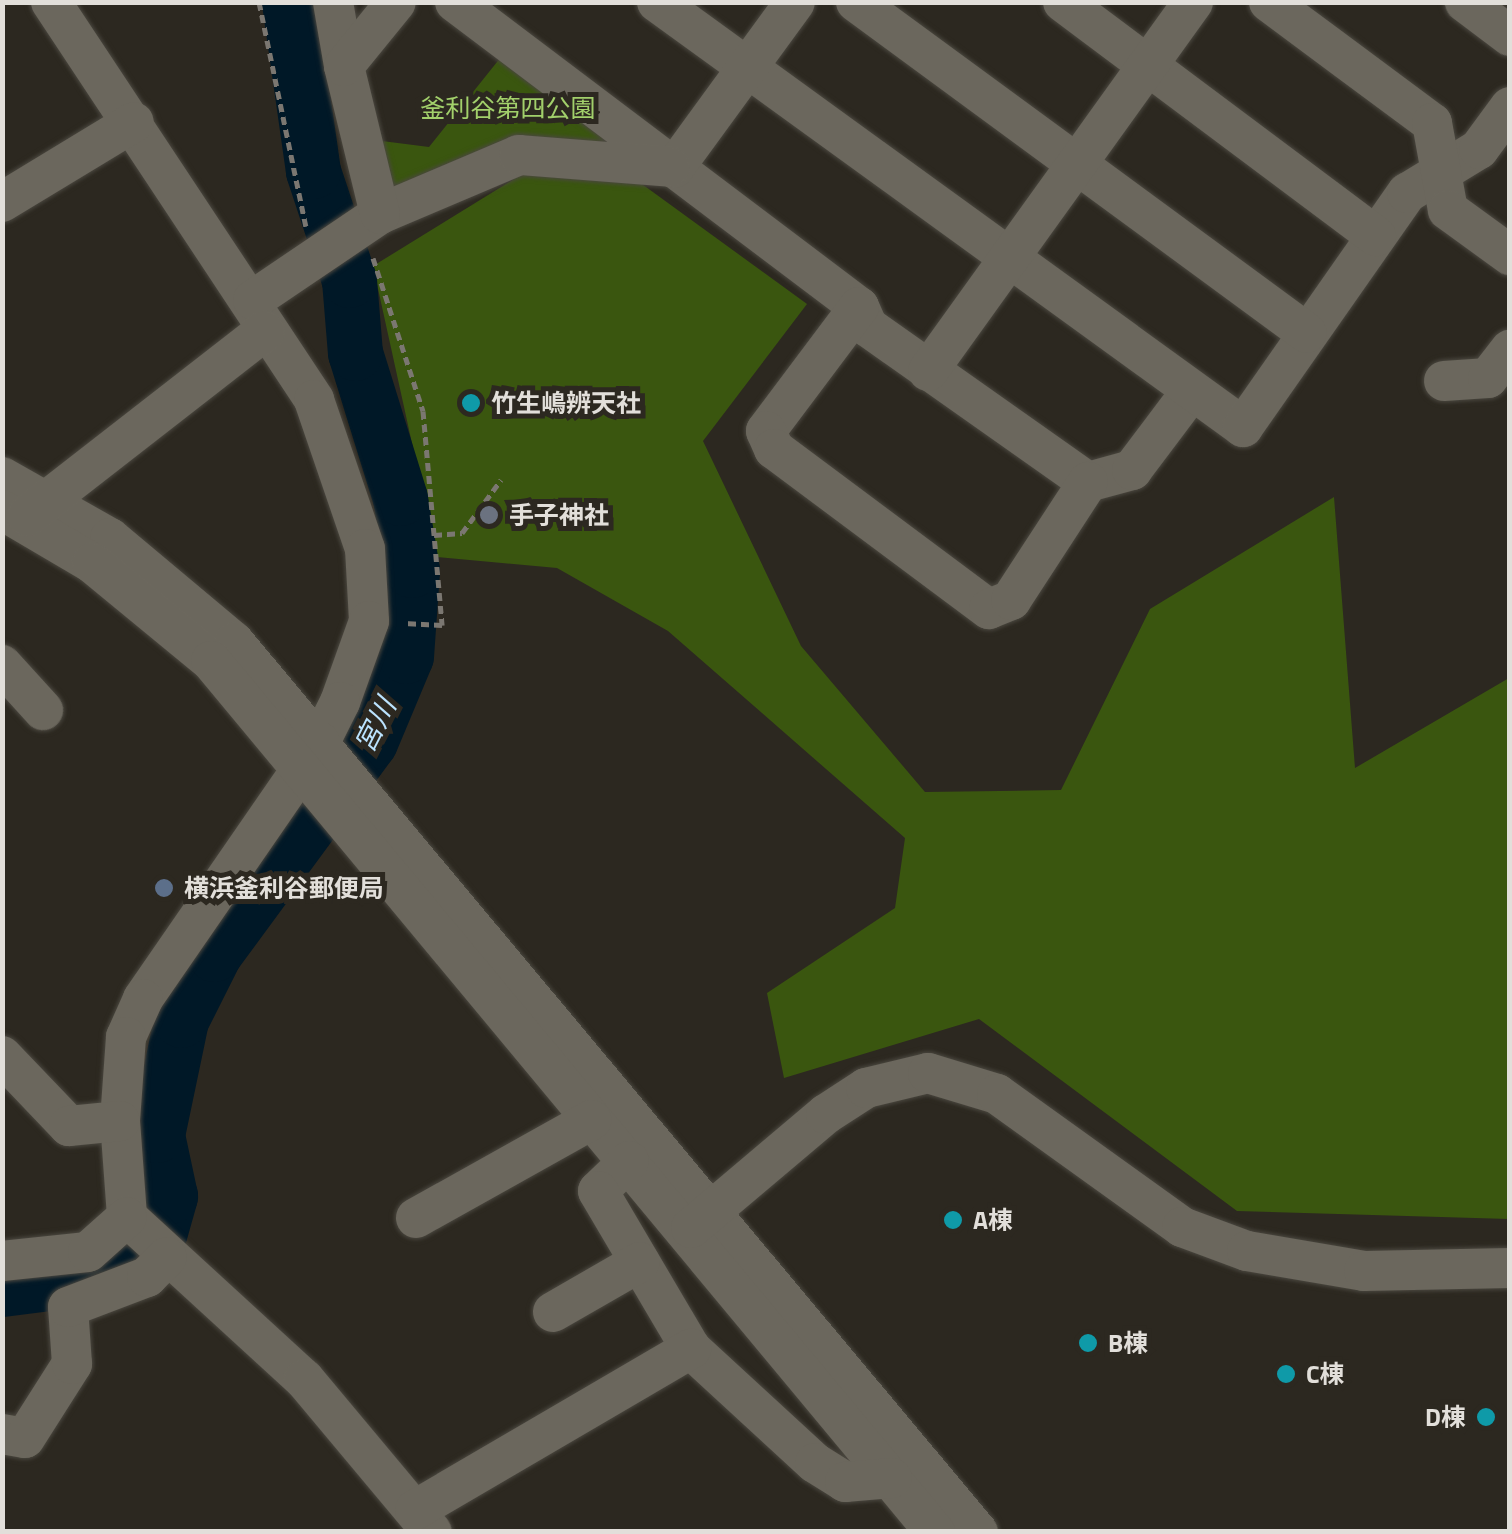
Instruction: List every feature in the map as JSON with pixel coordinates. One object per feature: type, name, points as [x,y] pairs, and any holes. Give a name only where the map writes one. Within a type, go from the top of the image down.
[{"type":"street","points":[[2,1434],[26,1438],[72,1364],[68,1307],[147,1276],[149,1240],[120,1121],[126,1037],[143,999],[316,762],[369,621],[365,549],[314,400],[134,122],[51,2]]},
{"type":"street","points":[[332,2],[370,218]]},
{"type":"street","points":[[344,66],[396,2]]},
{"type":"street","points":[[455,2],[860,307],[868,327],[1088,482]]},
{"type":"street","points":[[657,2],[1190,393],[1243,427],[1408,193],[1440,168],[1479,149],[1510,107]]},
{"type":"street","points":[[674,168],[795,2]]},
{"type":"street","points":[[856,2],[1307,333]]},
{"type":"street","points":[[1063,2],[1376,236]]},
{"type":"street","points":[[928,370],[1193,2]]},
{"type":"street","points":[[1269,2],[1432,124],[1448,210],[1510,254]]},
{"type":"street","points":[[1465,2],[1510,36]]},
{"type":"street","points":[[2,202],[134,122]]},
{"type":"street","points":[[19,517],[259,316],[312,263],[370,218],[519,155],[674,168]]},
{"type":"street","points":[[860,307],[766,431],[774,448],[989,609],[1011,600],[1088,482],[1132,470],[1190,393]]},
{"type":"street","points":[[1444,381],[1488,378],[1510,350]]},
{"type":"street","points":[[2,477],[19,517],[170,585],[234,642],[316,762],[698,1222],[978,1532]]},
{"type":"street","points":[[2,666],[44,710]]},
{"type":"street","points":[[355,809],[590,1120],[629,1161],[698,1222],[935,1532]]},
{"type":"street","points":[[2,1056],[70,1126],[120,1121]]},
{"type":"street","points":[[698,1222],[839,1105],[899,1076],[928,1073],[997,1094],[1144,1202],[1232,1246],[1364,1271],[1510,1268]]},
{"type":"street","points":[[416,1218],[590,1120]]},
{"type":"street","points":[[629,1161],[598,1190],[691,1349],[830,1473],[846,1482],[892,1478]]},
{"type":"street","points":[[2,1262],[149,1240]]},
{"type":"street","points":[[149,1240],[304,1379],[424,1521],[691,1349]]},
{"type":"street","points":[[553,1312],[640,1262]]},
{"type":"path","points":[[259,2],[312,263]]},
{"type":"path","points":[[370,218],[424,411],[442,625]]},
{"type":"path","points":[[434,536],[462,533],[501,480]]},
{"type":"green space","name":"釜利谷第四公園","points":[[501,57],[628,148],[389,199],[382,141],[429,147]]},
{"type":"green space","points":[[624,171],[807,304],[703,441],[801,646],[925,792],[1061,790],[1150,609],[1334,497],[1355,768],[1509,678],[1509,1219],[1237,1211],[979,1019],[784,1078],[767,993],[895,908],[905,838],[668,631],[557,568],[437,557],[373,266],[524,173]]},
{"type":"waterway","name":"宮川","points":[[2,1289],[80,1279],[123,1264],[159,1235],[170,1196],[157,1135],[181,1020],[214,954],[370,742],[406,656],[412,570],[400,498],[355,353],[349,280],[313,171],[289,2]]},
{"type":"place","name":"竹生嶋辨天社","points":[[471,403]]},
{"type":"place","name":"手子神社","points":[[489,515]]},
{"type":"place","name":"横浜釜利谷郵便局","points":[[164,888]]},
{"type":"place","name":"A棟","points":[[953,1220]]},
{"type":"place","name":"B棟","points":[[1088,1343]]},
{"type":"place","name":"C棟","points":[[1286,1374]]},
{"type":"place","name":"D棟","points":[[1486,1417]]}]
